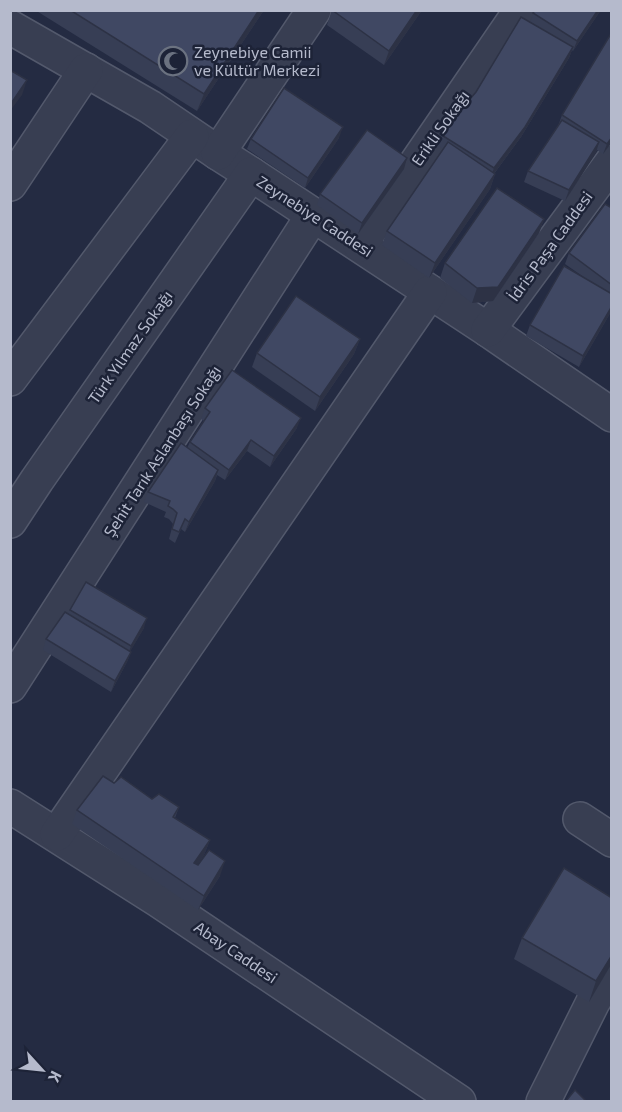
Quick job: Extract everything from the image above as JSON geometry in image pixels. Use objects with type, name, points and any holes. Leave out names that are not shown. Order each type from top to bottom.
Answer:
[{"type":"street","points":[[10,379],[315,10]]},
{"type":"street","name":"Erikli Sokağı","points":[[360,245],[521,10]]},
{"type":"street","name":"Zeynebiye Caddesi","points":[[10,27],[150,107],[488,330],[612,415]]},
{"type":"street","points":[[10,184],[86,70]]},
{"type":"street","name":"İdris Paşa Caddesi","points":[[488,330],[612,162]]},
{"type":"street","name":"Türk Yılmaz Sokağı","points":[[10,521],[251,174]]},
{"type":"street","name":"Şehit Tarık Aslanbaşı Sokağı","points":[[10,686],[313,215]]},
{"type":"street","points":[[57,834],[430,292]]},
{"type":"street","name":"Abay Caddesi","points":[[10,806],[178,913],[459,1101]]},
{"type":"street","points":[[580,819],[612,840]]},
{"type":"street","points":[[543,1101],[602,1009],[612,970]]},
{"type":"building","name":"Zeynebiye Camii ve Kültür Merkezi","points":[[70,10],[259,10],[204,94]]},
{"type":"building","points":[[332,10],[417,10],[389,51]]},
{"type":"building","points":[[535,10],[598,10],[577,41],[533,13]]},
{"type":"building","points":[[521,17],[573,47],[525,127],[494,168],[440,134],[476,92]]},
{"type":"building","points":[[612,32],[612,137],[607,144],[562,115]]},
{"type":"building","points":[[10,70],[27,80],[10,105]]},
{"type":"building","points":[[284,88],[343,127],[308,178],[251,139]]},
{"type":"building","points":[[562,120],[599,142],[569,190],[528,171]]},
{"type":"building","points":[[367,130],[407,158],[362,223],[320,194]]},
{"type":"building","points":[[448,142],[495,174],[435,263],[387,231]]},
{"type":"building","points":[[497,188],[544,219],[498,287],[477,288],[445,263]]},
{"type":"building","points":[[605,204],[612,208],[612,285],[569,253]]},
{"type":"building","points":[[564,266],[612,294],[612,306],[583,356],[530,325]]},
{"type":"building","points":[[296,296],[360,339],[320,397],[257,353]]},
{"type":"building","points":[[232,370],[301,418],[274,456],[251,440],[229,470],[190,442],[210,412],[205,408]]},
{"type":"building","points":[[181,443],[218,470],[189,522],[185,519],[179,532],[172,529],[177,513],[168,506],[170,501],[148,492]]},
{"type":"building","points":[[86,582],[147,618],[131,646],[70,610]]},
{"type":"building","points":[[65,612],[131,652],[115,681],[46,639]]},
{"type":"building","points":[[103,776],[114,783],[121,777],[152,799],[159,794],[179,807],[173,817],[210,840],[194,863],[198,865],[209,850],[225,861],[204,896],[77,810]]},
{"type":"building","points":[[564,868],[612,898],[612,955],[596,981],[522,938]]},
{"type":"building","points":[[575,1090],[586,1101],[566,1101]]},
{"type":"place","name":"Zeynebiye Camii ve Kültür Merkezi","points":[[173,61]]}]
